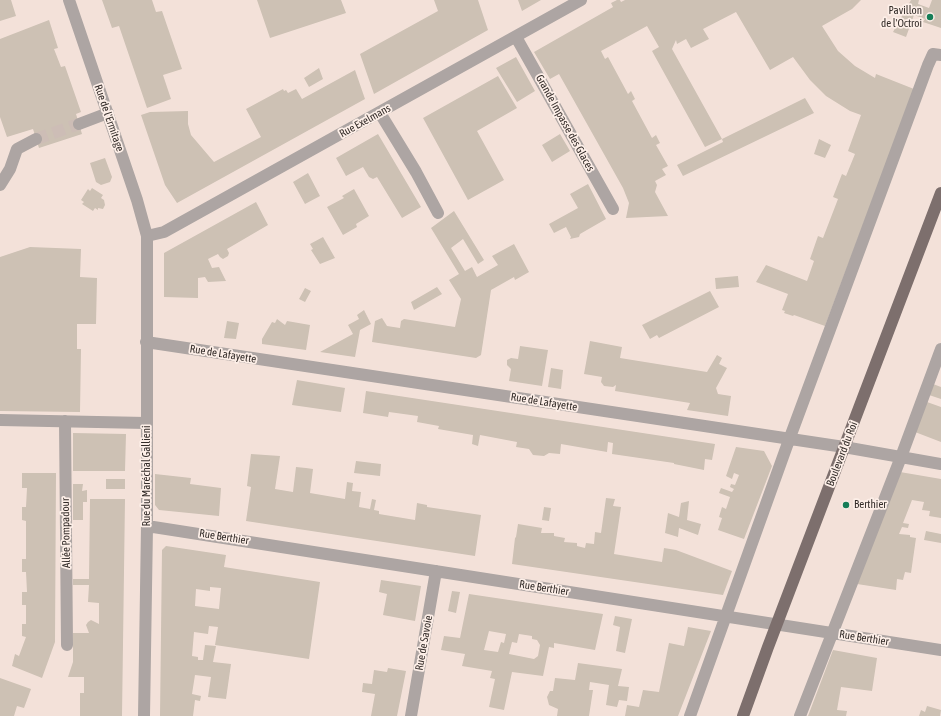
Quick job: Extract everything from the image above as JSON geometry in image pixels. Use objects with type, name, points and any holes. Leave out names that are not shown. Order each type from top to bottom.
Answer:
[{"type":"main road","name":"Boulevard du Roi","points":[[743,716],[941,193]]},
{"type":"street","name":"Rue de l'Ermitage","points":[[69,0],[137,200],[147,236]]},
{"type":"street","name":"Rue Exelmans","points":[[147,236],[164,232],[581,0]]},
{"type":"street","name":"Grande Impasse des Glaces","points":[[516,37],[613,209]]},
{"type":"street","points":[[690,716],[789,440],[928,65],[933,54],[941,55]]},
{"type":"street","points":[[380,113],[416,172],[438,213]]},
{"type":"street","points":[[79,124],[108,114]]},
{"type":"street","points":[[0,186],[10,169],[17,149],[36,139]]},
{"type":"street","name":"Rue du Maréchal Gallieni","points":[[144,716],[147,526],[147,236]]},
{"type":"street","name":"Rue de Lafayette","points":[[146,342],[789,440],[844,447],[941,464]]},
{"type":"street","points":[[800,716],[831,633],[901,457],[941,349]]},
{"type":"street","points":[[0,420],[146,423]]},
{"type":"street","name":"Allée Pompadour","points":[[65,421],[67,645]]},
{"type":"street","name":"Rue Berthier","points":[[147,526],[941,650]]},
{"type":"street","name":"Rue de Savoie","points":[[411,716],[436,571]]},
{"type":"building","points":[[0,0],[11,0],[16,16],[0,21]]},
{"type":"building","points":[[102,0],[152,0],[156,12],[162,11],[182,69],[163,75],[171,99],[147,108],[119,26],[112,28]]},
{"type":"building","points":[[257,0],[341,0],[346,13],[270,38]]},
{"type":"building","points":[[434,0],[478,0],[488,30],[374,94],[360,54],[438,11]]},
{"type":"building","points":[[518,0],[541,0],[522,11]]},
{"type":"building","points":[[620,0],[621,2],[625,0],[861,0],[852,9],[822,26],[838,51],[855,66],[875,78],[876,74],[914,89],[825,326],[784,313],[785,311],[782,310],[788,294],[756,282],[766,265],[807,281],[814,261],[810,259],[818,236],[823,238],[838,199],[833,197],[842,174],[846,176],[855,154],[848,151],[861,115],[850,111],[826,96],[810,80],[793,57],[770,70],[736,12],[703,29],[709,39],[691,48],[686,39],[677,44],[676,40],[672,49],[722,139],[705,147],[652,51],[659,47],[647,26],[601,51],[605,59],[608,57],[628,94],[631,91],[635,99],[632,101],[652,138],[656,135],[660,143],[656,145],[668,166],[662,169],[666,175],[655,181],[657,185],[655,192],[668,216],[626,218],[629,203],[623,188],[559,74],[550,79],[534,52],[613,7],[611,3]]},
{"type":"building","name":"Pavillon de l'Octroi","points":[[911,0],[919,0],[918,4],[929,8],[932,0],[941,0],[941,28],[923,22],[925,19],[914,15],[906,37],[893,32]]},
{"type":"building","points":[[49,20],[58,48],[54,49],[61,67],[65,66],[81,112],[76,114],[82,134],[39,148],[33,129],[7,137],[0,117],[0,39]]},
{"type":"building","points":[[516,57],[535,91],[517,102],[496,68]]},
{"type":"building","points":[[319,68],[323,79],[309,87],[304,78]]},
{"type":"building","points":[[355,70],[365,99],[177,203],[165,185],[141,115],[150,112],[188,111],[188,124],[191,135],[214,162],[261,137],[246,109],[283,89],[288,93],[296,89],[302,99]]},
{"type":"building","points":[[498,76],[517,108],[477,131],[504,180],[468,200],[423,118]]},
{"type":"building","points":[[805,98],[814,113],[683,176],[677,165],[723,142],[722,139]]},
{"type":"building","points":[[378,134],[421,207],[402,218],[377,177],[373,179],[369,177],[363,167],[346,176],[336,158]]},
{"type":"building","points":[[560,134],[570,151],[552,162],[542,145]]},
{"type":"building","points":[[819,139],[831,145],[825,158],[814,154]]},
{"type":"building","points":[[105,158],[112,177],[110,182],[101,185],[96,182],[90,163]]},
{"type":"building","points":[[308,173],[320,196],[305,204],[293,182]]},
{"type":"building","points":[[588,184],[606,219],[580,234],[579,237],[570,239],[571,237],[566,227],[554,233],[549,224],[578,208],[570,194]]},
{"type":"building","points":[[92,188],[103,195],[101,198],[104,200],[105,205],[103,209],[98,208],[98,210],[95,208],[93,211],[82,204],[84,202],[81,200],[88,189],[90,191]]},
{"type":"building","points":[[354,189],[369,216],[356,224],[357,227],[343,235],[327,207],[344,198],[342,196]]},
{"type":"building","points":[[256,202],[268,225],[227,249],[229,253],[228,256],[223,259],[218,254],[208,259],[212,268],[219,267],[226,281],[208,282],[205,277],[198,278],[198,298],[164,297],[164,253]]},
{"type":"building","points":[[454,211],[484,260],[478,264],[463,239],[451,248],[465,271],[472,267],[477,277],[498,265],[492,256],[514,244],[529,272],[515,280],[514,277],[491,290],[481,355],[476,358],[372,342],[375,321],[382,318],[387,326],[400,328],[401,321],[404,319],[455,327],[461,299],[449,280],[459,274],[431,228]]},
{"type":"building","points":[[323,237],[335,258],[320,264],[311,250],[313,249],[310,244]]},
{"type":"building","points":[[30,247],[81,249],[80,277],[97,278],[96,324],[77,324],[77,349],[81,349],[80,412],[0,411],[0,257]]},
{"type":"building","points":[[738,276],[739,287],[716,289],[715,278]]},
{"type":"building","points":[[437,287],[442,294],[414,310],[411,302]]},
{"type":"building","points":[[305,288],[311,291],[305,302],[299,299]]},
{"type":"building","points":[[710,291],[719,307],[659,338],[657,335],[650,339],[642,325]]},
{"type":"building","points":[[364,310],[371,324],[360,330],[355,357],[320,352],[353,334],[348,325],[359,319],[357,315]]},
{"type":"building","points":[[277,319],[285,325],[287,321],[310,325],[306,350],[262,344],[262,339],[272,322],[275,323]]},
{"type":"building","points":[[227,321],[239,323],[236,339],[224,338]]},
{"type":"building","points":[[590,341],[622,347],[620,358],[707,372],[717,355],[722,358],[719,364],[727,368],[716,388],[718,394],[731,396],[728,416],[687,410],[690,403],[615,391],[616,385],[613,387],[604,386],[601,382],[602,377],[584,374]]},
{"type":"building","points":[[520,346],[548,350],[542,386],[509,381],[511,369],[507,365],[507,360],[511,358],[518,359]]},
{"type":"building","points":[[551,368],[563,370],[561,389],[548,387]]},
{"type":"building","points":[[297,380],[345,388],[341,412],[292,405]]},
{"type":"building","points":[[933,384],[941,387],[941,399],[929,395]]},
{"type":"building","points":[[366,391],[715,444],[712,460],[705,459],[704,470],[674,463],[612,454],[613,443],[608,442],[607,452],[561,444],[560,454],[549,453],[544,456],[533,455],[529,449],[516,447],[517,442],[480,435],[478,446],[472,444],[473,435],[438,429],[439,426],[417,422],[418,416],[389,412],[388,417],[363,413]]},
{"type":"building","points":[[927,402],[941,407],[941,442],[915,432]]},
{"type":"building","points":[[73,433],[126,434],[125,471],[73,471]]},
{"type":"building","points":[[736,447],[764,451],[772,466],[744,539],[718,530],[722,518],[719,517],[722,507],[726,509],[730,497],[719,493],[721,488],[732,492],[734,489],[730,487],[731,484],[735,485],[739,475],[734,473],[732,479],[726,476]]},
{"type":"building","points":[[251,454],[280,456],[275,489],[293,492],[296,467],[306,468],[313,469],[310,493],[345,499],[347,482],[353,483],[352,491],[361,492],[359,507],[370,509],[372,499],[376,500],[374,510],[379,511],[379,514],[415,520],[417,503],[427,505],[427,507],[481,515],[475,556],[246,521],[251,487],[247,486]]},
{"type":"building","points":[[356,461],[381,464],[380,476],[354,473]]},
{"type":"building","points":[[900,472],[941,479],[941,518],[929,516],[930,511],[922,510],[924,502],[912,500],[903,523],[909,524],[908,528],[902,527],[899,534],[910,535],[910,537],[916,538],[911,573],[905,572],[903,580],[897,579],[896,590],[857,584]]},
{"type":"building","points":[[22,473],[56,473],[55,642],[42,678],[12,666],[15,654],[19,656],[26,637],[22,636],[22,624],[26,624],[26,605],[22,605],[22,592],[27,592],[26,572],[22,572],[22,559],[26,559],[26,521],[22,520],[22,507],[26,507],[27,488],[22,488]]},
{"type":"building","points":[[155,474],[191,478],[190,484],[221,488],[219,516],[159,510],[155,505]]},
{"type":"building","points":[[106,479],[125,479],[125,489],[106,489]]},
{"type":"building","points":[[73,484],[83,484],[82,491],[87,490],[87,502],[83,502],[83,520],[73,520]]},
{"type":"building","points":[[606,498],[615,499],[613,506],[621,507],[614,554],[662,562],[664,548],[676,550],[732,571],[723,595],[512,564],[518,524],[542,528],[541,533],[554,533],[554,536],[565,538],[564,542],[577,543],[577,546],[585,548],[586,543],[594,544],[595,532],[601,533]]},
{"type":"building","points":[[90,499],[125,499],[122,716],[80,716],[80,693],[84,693],[84,677],[68,677],[73,662],[73,633],[89,633],[86,625],[91,620],[99,624],[99,603],[88,602],[89,585],[73,585],[73,579],[89,579]]},
{"type":"building","points":[[689,501],[687,520],[701,524],[698,535],[679,528],[678,537],[665,533],[668,513],[679,517],[681,503]]},
{"type":"building","points":[[544,507],[551,508],[549,521],[542,520]]},
{"type":"building","points":[[926,531],[941,534],[941,543],[924,540]]},
{"type":"building","points":[[166,546],[226,555],[224,567],[320,582],[309,659],[215,645],[218,627],[209,626],[208,634],[194,632],[192,656],[198,657],[198,660],[203,660],[205,645],[216,646],[213,662],[231,664],[226,699],[208,697],[211,677],[195,675],[192,694],[201,696],[200,701],[195,700],[193,716],[160,716],[162,550]],"holes":[[[210,587],[221,588],[219,609],[195,606],[196,589],[210,591]]]},
{"type":"building","points":[[381,580],[421,586],[415,621],[383,615],[387,594],[379,592]]},
{"type":"building","points":[[452,591],[460,592],[456,613],[448,611]]},
{"type":"building","points":[[469,594],[603,614],[595,650],[554,643],[554,648],[549,647],[543,676],[512,672],[504,710],[489,707],[495,679],[490,678],[492,671],[462,666],[465,654],[441,650],[444,636],[460,638]],"holes":[[[489,631],[506,634],[504,643],[501,642],[498,652],[484,650]],[[519,634],[532,636],[532,639],[537,640],[540,645],[538,656],[534,659],[509,654],[512,642],[517,643]]]},
{"type":"building","points":[[615,616],[632,619],[625,653],[616,651],[620,627],[613,625]]},
{"type":"building","points":[[688,627],[711,631],[678,716],[625,716],[627,705],[639,707],[643,690],[659,692],[669,643],[684,646]]},
{"type":"building","points":[[833,650],[877,658],[872,691],[841,687],[837,710],[847,711],[846,716],[808,716]]},
{"type":"building","points":[[578,663],[622,669],[618,686],[629,687],[627,701],[619,700],[617,707],[606,705],[609,685],[590,682],[589,690],[593,690],[589,716],[557,716],[558,709],[549,705],[547,697],[550,691],[553,691],[555,678],[575,680]]},
{"type":"building","points":[[388,668],[406,671],[397,716],[371,716],[375,694],[362,692],[363,683],[372,684],[374,670],[387,672]]},
{"type":"building","points":[[0,678],[31,689],[24,708],[17,706],[14,716],[0,716]]},
{"type":"building","points":[[927,706],[941,710],[940,716],[919,716],[921,710],[925,712]]},
{"type":"tunnel","points":[[36,139],[79,124]]},
{"type":"place","name":"Pavillon de l'Octroi","points":[[930,17]]},
{"type":"place","name":"Berthier","points":[[846,505]]}]
